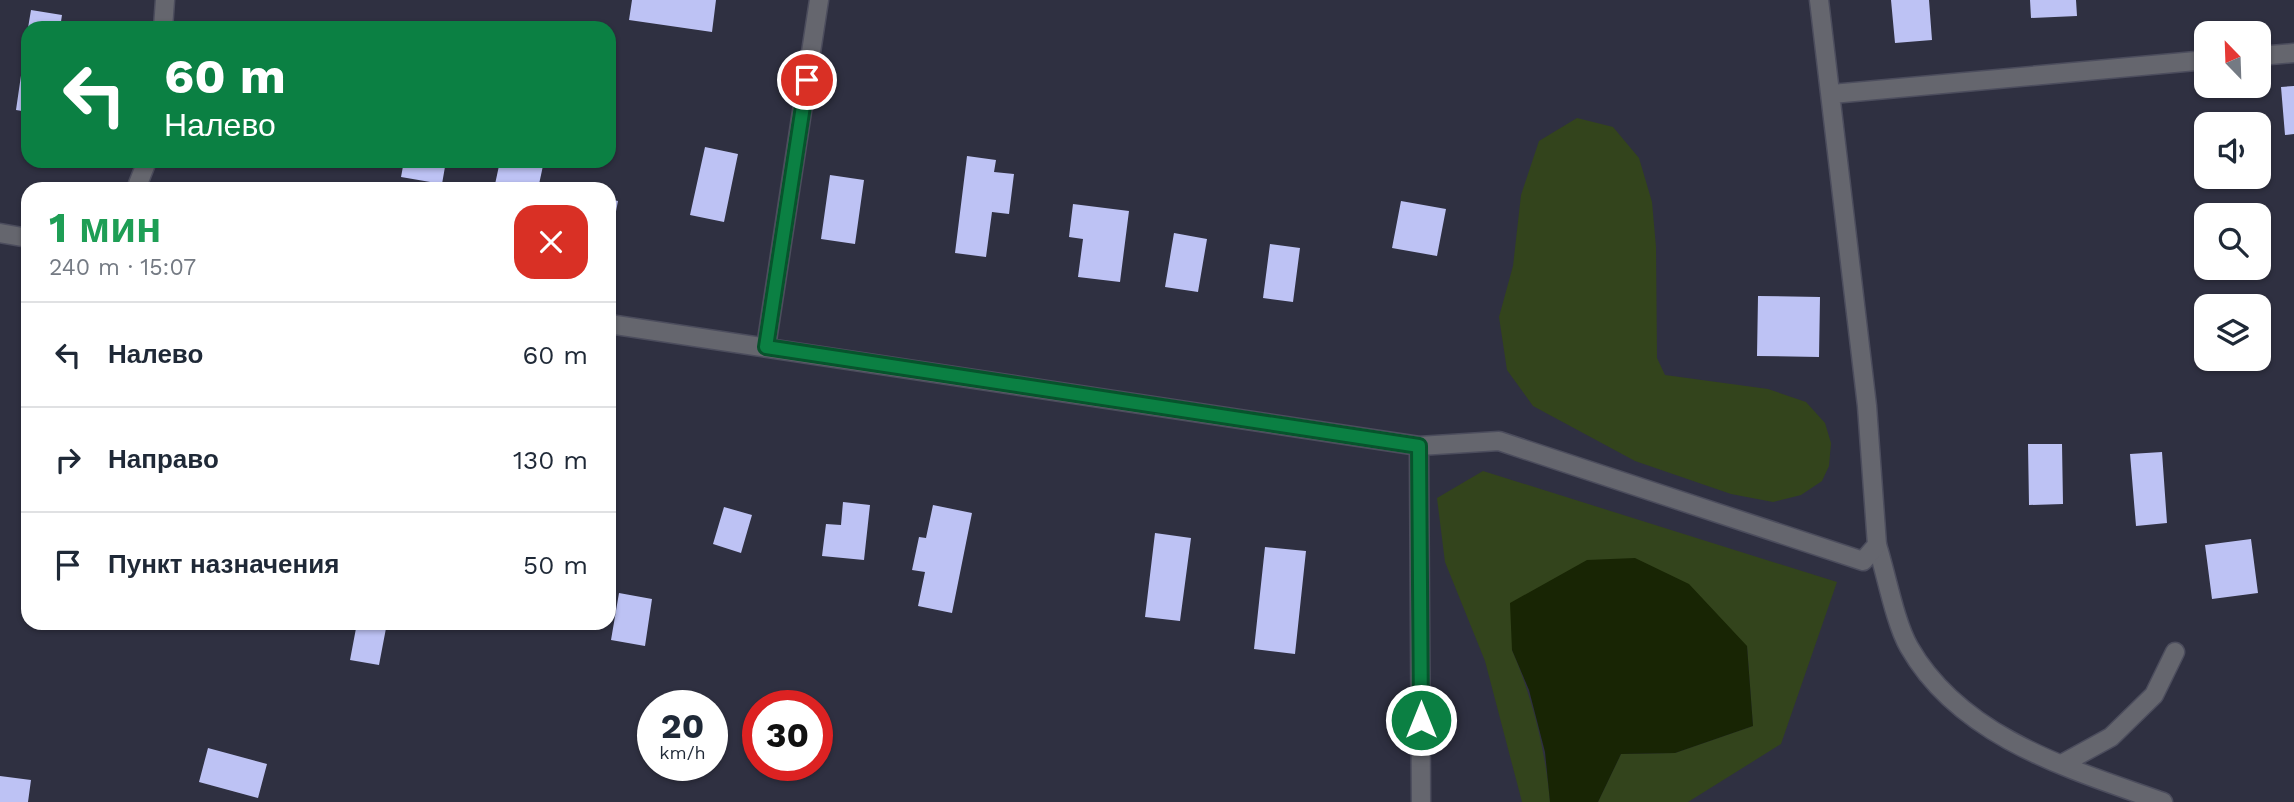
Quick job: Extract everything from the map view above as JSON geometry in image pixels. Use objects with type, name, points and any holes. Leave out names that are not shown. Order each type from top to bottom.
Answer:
[{"type":"street","points":[[163,21],[164,0]]},
{"type":"street","points":[[766,347],[819,0]]},
{"type":"street","points":[[1819,0],[1867,406],[1877,545],[1908,645],[1937,688],[1990,731],[2062,764],[2163,802]]},
{"type":"street","points":[[2272,55],[2294,52]]},
{"type":"street","points":[[1832,94],[2194,61]]},
{"type":"street","points":[[0,233],[21,238]]},
{"type":"street","points":[[616,325],[1419,446],[1499,440],[1863,561],[1877,545]]},
{"type":"street","points":[[1419,446],[1421,802]]},
{"type":"street","points":[[2062,764],[2111,737],[2154,695],[2175,652]]},
{"type":"shaded area","points":[[1577,118],[1613,127],[1639,158],[1652,202],[1656,247],[1657,358],[1665,375],[1768,389],[1806,402],[1825,423],[1831,443],[1829,466],[1822,481],[1801,495],[1773,502],[1731,494],[1635,461],[1533,406],[1507,370],[1499,317],[1513,266],[1521,195],[1539,141]]},
{"type":"shaded area","points":[[1483,471],[1837,582],[1781,744],[1688,802],[1598,802],[1621,754],[1675,753],[1753,726],[1747,646],[1512,650],[1537,724],[1550,802],[1522,802],[1485,661],[1445,562],[1437,498]]},
{"type":"shaded area","points":[[1635,558],[1689,584],[1747,646],[1753,726],[1675,753],[1621,754],[1598,802],[1550,802],[1545,752],[1529,690],[1512,650],[1510,603],[1587,560]]},
{"type":"building","points":[[632,0],[716,0],[712,32],[629,20]]},
{"type":"building","points":[[1891,0],[1929,0],[1932,40],[1895,43]]},
{"type":"building","points":[[2030,0],[2076,0],[2077,16],[2031,18]]},
{"type":"building","points":[[31,10],[62,15],[61,21],[29,21]]},
{"type":"building","points":[[21,76],[21,111],[16,110]]},
{"type":"building","points":[[2294,86],[2294,134],[2285,135],[2281,87]]},
{"type":"building","points":[[705,147],[738,154],[724,222],[690,215]]},
{"type":"building","points":[[967,156],[996,160],[994,172],[1014,174],[1009,214],[992,212],[986,257],[955,253]]},
{"type":"building","points":[[403,168],[445,168],[442,182],[401,177]]},
{"type":"building","points":[[498,168],[542,168],[540,182],[496,182]]},
{"type":"building","points":[[830,175],[864,180],[855,244],[821,239]]},
{"type":"building","points":[[1401,201],[1446,209],[1437,256],[1392,248]]},
{"type":"building","points":[[1073,204],[1129,211],[1120,282],[1078,277],[1083,239],[1069,237]]},
{"type":"building","points":[[1174,233],[1207,239],[1198,292],[1165,287]]},
{"type":"building","points":[[1270,244],[1300,248],[1293,302],[1263,298]]},
{"type":"building","points":[[1758,296],[1820,297],[1819,357],[1757,356]]},
{"type":"building","points":[[2028,444],[2062,444],[2063,504],[2029,505]]},
{"type":"building","points":[[2162,452],[2167,523],[2136,526],[2130,454]]},
{"type":"building","points":[[843,502],[870,505],[864,560],[822,556],[826,524],[841,525]]},
{"type":"building","points":[[933,505],[972,513],[952,613],[918,606],[925,572],[912,570],[919,537],[926,538]]},
{"type":"building","points":[[724,507],[752,515],[741,553],[713,544]]},
{"type":"building","points":[[1155,533],[1191,538],[1180,621],[1145,617]]},
{"type":"building","points":[[2251,539],[2258,593],[2212,599],[2205,545]]},
{"type":"building","points":[[1265,547],[1306,551],[1295,654],[1254,649]]},
{"type":"building","points":[[619,593],[652,599],[645,646],[611,640],[613,630],[616,630]]},
{"type":"building","points":[[356,630],[386,630],[379,665],[350,660]]},
{"type":"building","points":[[208,748],[267,764],[258,798],[199,782]]},
{"type":"building","points":[[0,776],[31,780],[28,802],[0,802]]},
{"type":"route","points":[[807,80],[766,347],[1419,446],[1421,720]]}]
